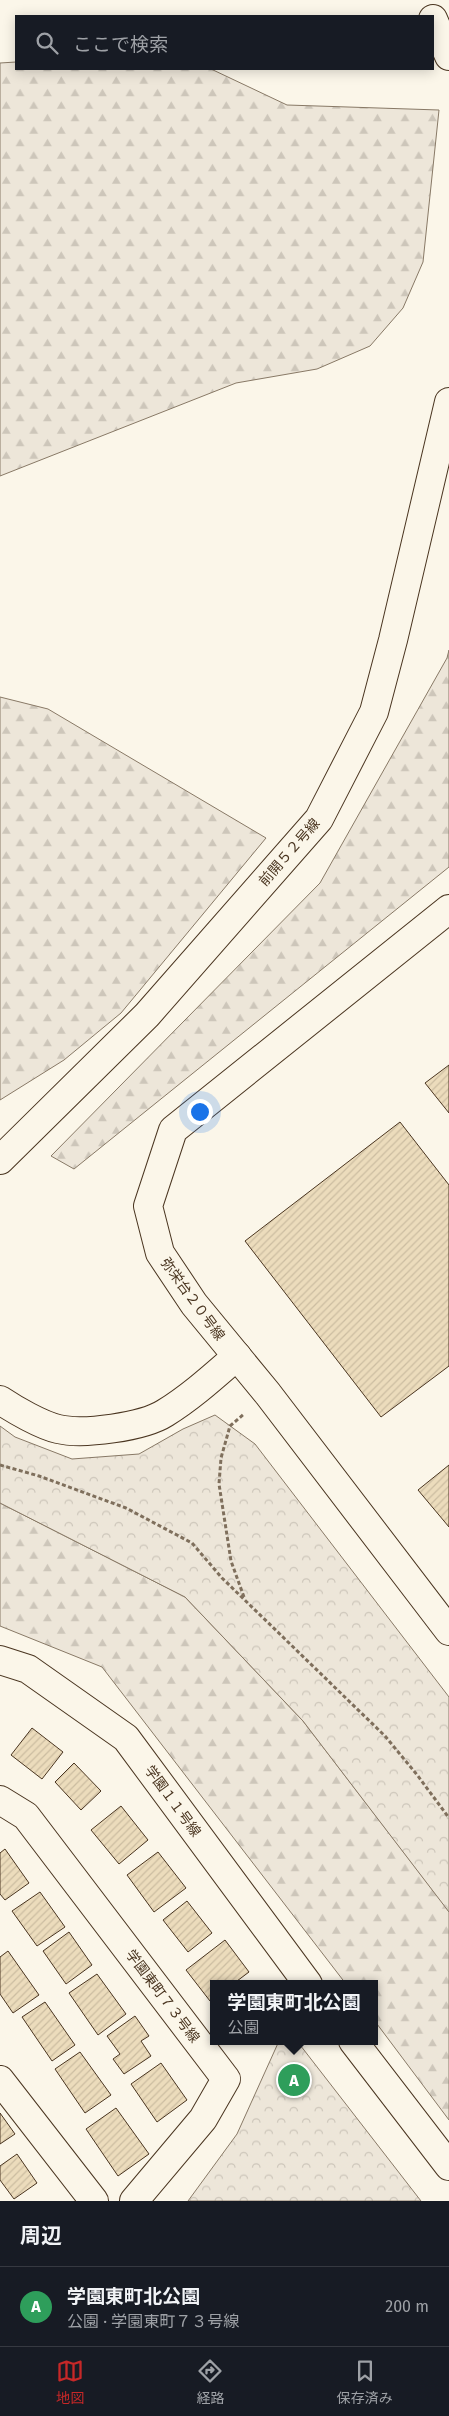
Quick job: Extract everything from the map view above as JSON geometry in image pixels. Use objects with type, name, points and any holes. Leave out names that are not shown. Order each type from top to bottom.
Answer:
[{"type":"street","points":[[425,0],[431,15]]},
{"type":"street","points":[[434,22],[449,56]]},
{"type":"street","name":"前開５２号線","points":[[0,1160],[147,1015],[319,819],[374,712],[393,640],[449,402]]},
{"type":"street","name":"弥栄台２０号線","points":[[449,909],[173,1130],[148,1206],[160,1254],[194,1304],[268,1394],[449,1631]]},
{"type":"street","points":[[0,1400],[12,1408],[58,1429],[110,1430],[164,1414],[203,1385],[237,1356]]},
{"type":"street","name":"学園１１号線","points":[[0,1660],[28,1669],[126,1738],[305,1980]]},
{"type":"street","name":"学園東町７３号線","points":[[0,1800],[26,1816],[226,2079],[203,2120],[134,2201]]},
{"type":"street","points":[[356,2045],[449,2166]]},
{"type":"street","points":[[0,2080],[94,2201]]},
{"type":"path","points":[[244,1598],[230,1560],[219,1484],[221,1458],[230,1426],[268,1394]]},
{"type":"path","points":[[0,1466],[84,1491],[156,1522],[192,1543],[222,1578],[384,1736],[418,1776],[449,1818]]},
{"type":"green space","points":[[15,62],[15,70],[213,70],[287,105],[439,110],[423,262],[403,308],[370,346],[317,369],[236,383],[0,476],[0,63]]},
{"type":"green space","points":[[449,650],[449,867],[74,1169],[51,1156],[320,883],[447,658]]},
{"type":"green space","points":[[0,697],[48,709],[266,838],[121,1013],[64,1060],[0,1100]]},
{"type":"green space","points":[[215,1415],[255,1444],[449,1697],[449,1912],[303,1721],[185,1597],[0,1503],[0,1426],[15,1437],[72,1459],[139,1454],[183,1429]]},
{"type":"green space","points":[[0,1503],[185,1597],[303,1721],[449,1912],[449,2120],[378,2025],[378,1980],[343,1980],[102,1667],[0,1626]]},
{"type":"green space","points":[[277,2045],[300,2045],[421,2201],[188,2201],[237,2134]]},
{"type":"building","points":[[449,1065],[449,1113],[425,1083]]},
{"type":"building","points":[[400,1122],[449,1185],[449,1366],[381,1417],[245,1241]]},
{"type":"building","points":[[449,1465],[449,1527],[418,1490]]},
{"type":"building","points":[[32,1728],[63,1752],[42,1779],[11,1755]]},
{"type":"building","points":[[74,1763],[101,1791],[81,1810],[55,1782]]},
{"type":"building","points":[[121,1806],[148,1840],[119,1864],[91,1830]]},
{"type":"building","points":[[5,1849],[29,1883],[5,1900],[0,1894],[0,1853]]},
{"type":"building","points":[[158,1852],[186,1888],[154,1912],[127,1875]]},
{"type":"building","points":[[40,1892],[65,1927],[37,1946],[12,1911]]},
{"type":"building","points":[[187,1901],[212,1933],[188,1952],[163,1920]]},
{"type":"building","points":[[69,1932],[92,1965],[66,1984],[43,1951]]},
{"type":"building","points":[[225,1940],[249,1972],[238,1980],[210,1980],[210,2001],[186,1970]]},
{"type":"building","points":[[8,1951],[39,1995],[13,2013],[0,1994],[0,1957]]},
{"type":"building","points":[[97,1974],[126,2014],[98,2035],[69,1993]]},
{"type":"building","points":[[45,2002],[75,2045],[52,2061],[22,2017]]},
{"type":"building","points":[[135,2016],[149,2036],[141,2041],[151,2056],[124,2074],[113,2059],[120,2054],[107,2036]]},
{"type":"building","points":[[80,2052],[111,2095],[85,2113],[55,2069]]},
{"type":"building","points":[[161,2063],[187,2100],[157,2122],[131,2084]]},
{"type":"building","points":[[116,2108],[149,2154],[118,2176],[86,2129]]},
{"type":"building","points":[[0,2113],[15,2134],[0,2144]]},
{"type":"building","points":[[17,2154],[37,2183],[14,2199],[0,2180],[0,2166]]},
{"type":"place","name":"学園東町北公園","points":[[294,2080]]}]
